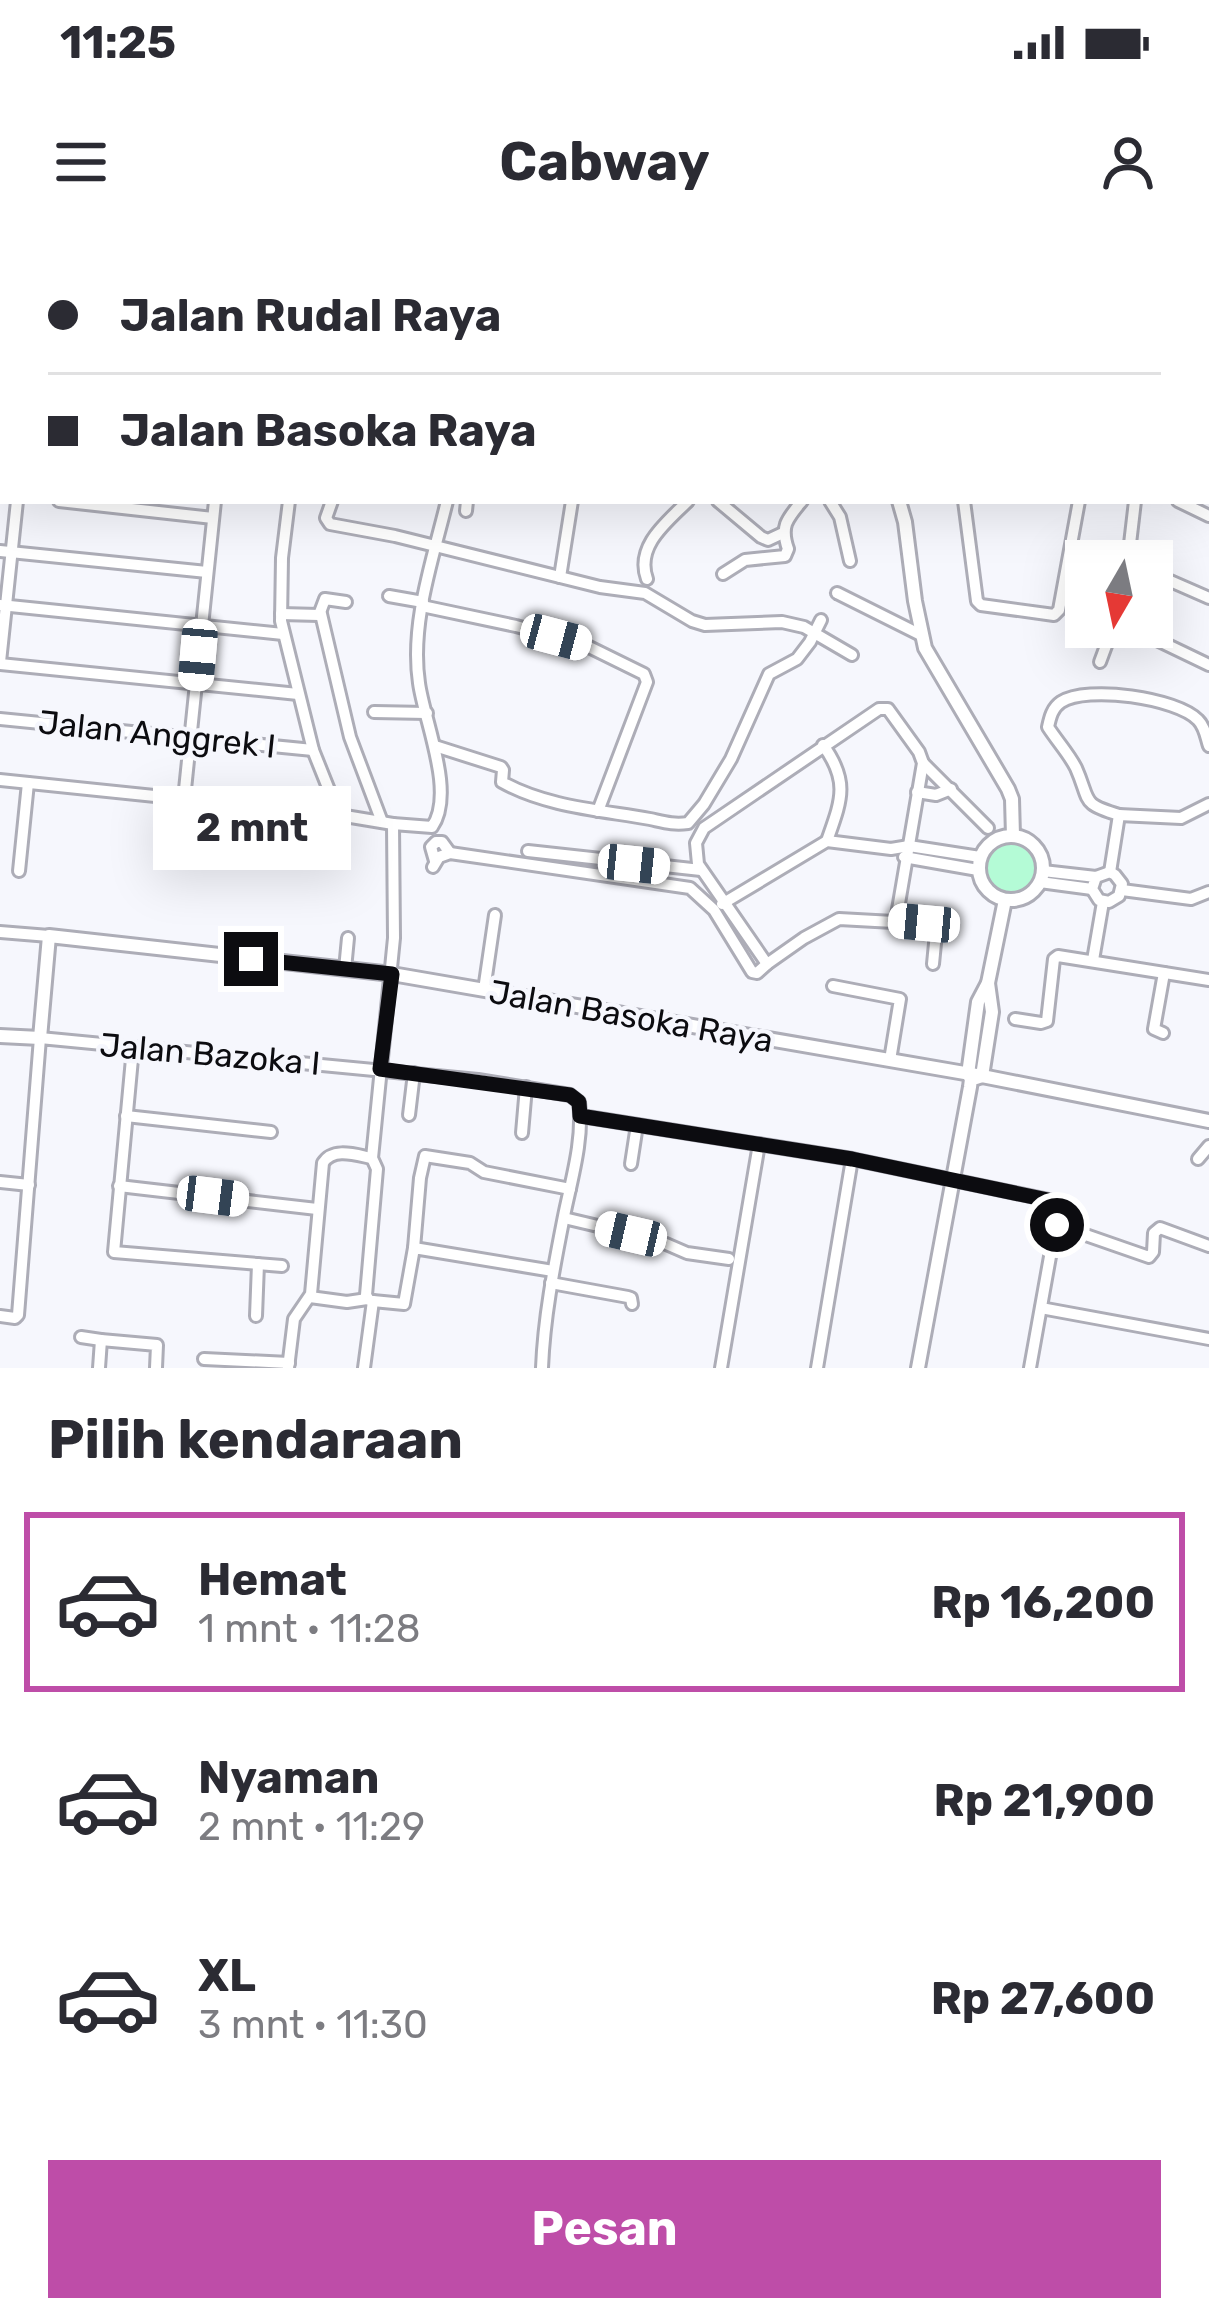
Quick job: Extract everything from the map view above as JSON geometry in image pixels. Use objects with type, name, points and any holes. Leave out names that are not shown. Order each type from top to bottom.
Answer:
[{"type":"street","points":[[16,504],[7,551],[0,663],[298,694]]},
{"type":"street","points":[[86,504],[213,518]]},
{"type":"street","points":[[184,799],[215,504]]},
{"type":"street","points":[[289,504],[282,557],[283,634],[314,750],[339,815],[334,852]]},
{"type":"street","points":[[331,504],[326,518],[330,524],[600,587],[645,593],[705,625],[793,624],[852,655]]},
{"type":"street","points":[[0,780],[432,827],[440,771],[416,654],[446,504]]},
{"type":"street","points":[[560,577],[572,504]]},
{"type":"street","points":[[647,579],[644,566],[652,537],[685,504]]},
{"type":"street","points":[[722,504],[760,537],[768,540],[783,533]]},
{"type":"street","points":[[723,574],[745,560],[785,556],[783,533],[800,504]]},
{"type":"street","points":[[832,504],[840,517],[850,560]]},
{"type":"street","points":[[900,504],[921,635],[1008,789],[1013,836]]},
{"type":"street","points":[[964,504],[979,604],[1054,615],[1059,610],[1077,504]]},
{"type":"street","points":[[1130,540],[1135,504]]},
{"type":"street","points":[[7,551],[207,572]]},
{"type":"street","points":[[1173,582],[1209,598]]},
{"type":"street","points":[[837,593],[921,635]]},
{"type":"street","points":[[389,596],[583,644],[644,674],[647,682],[598,811]]},
{"type":"street","points":[[346,602],[325,599],[321,614],[350,737],[387,823],[394,938],[372,1158],[377,1169],[364,1368]]},
{"type":"street","points":[[3,606],[283,634]]},
{"type":"street","points":[[281,614],[321,614]]},
{"type":"street","points":[[435,746],[501,767],[502,782],[524,794],[671,825],[688,823],[731,759],[769,674],[797,659],[821,620]]},
{"type":"street","points":[[1100,662],[1105,648]]},
{"type":"street","points":[[1173,648],[1209,665]]},
{"type":"street","points":[[1209,746],[1203,727],[1183,710],[1114,694],[1062,701],[1048,727],[1076,766],[1086,799],[1095,808],[1119,815],[1181,818],[1209,804]]},
{"type":"street","points":[[767,964],[701,870],[696,843],[704,828],[880,709],[888,709],[923,763],[988,828]]},
{"type":"street","points":[[374,712],[427,713]]},
{"type":"street","name":"Jalan Anggrek I","points":[[0,719],[314,750]]},
{"type":"street","points":[[823,745],[836,763],[842,793],[827,841]]},
{"type":"street","points":[[896,921],[923,763]]},
{"type":"street","points":[[19,872],[28,783]]},
{"type":"street","points":[[917,792],[936,796],[951,789]]},
{"type":"street","points":[[1042,877],[1094,883],[1110,872],[1119,815]]},
{"type":"street","points":[[1013,836],[1036,848],[1042,877],[1026,897],[1005,900],[989,893],[979,864],[993,842],[1013,836]]},
{"type":"street","points":[[714,910],[827,841],[979,864]]},
{"type":"street","points":[[528,850],[701,870]]},
{"type":"street","points":[[434,864],[450,853],[690,889],[714,910],[752,972],[839,919],[930,924],[936,933],[933,964]]},
{"type":"street","points":[[557,870],[559,854]]},
{"type":"street","points":[[1094,883],[1096,897],[1103,902],[1115,900],[1121,890],[1119,879],[1110,872]]},
{"type":"street","points":[[1121,890],[1191,899],[1209,892]]},
{"type":"street","points":[[918,1368],[983,1024],[978,1002],[988,983],[1005,900]]},
{"type":"street","points":[[1093,960],[1103,902]]},
{"type":"street","points":[[484,990],[495,915]]},
{"type":"street","points":[[0,932],[50,936],[18,1315],[0,1316]]},
{"type":"street","name":"Jalan Basoka Raya","points":[[50,936],[392,974],[1209,1121]]},
{"type":"street","points":[[345,969],[348,938]]},
{"type":"street","points":[[1015,1019],[1047,1021],[1056,957],[1209,980]]},
{"type":"street","points":[[1163,1033],[1154,1029],[1164,973]]},
{"type":"street","points":[[833,986],[900,999],[890,1060]]},
{"type":"street","points":[[0,1036],[40,1038]]},
{"type":"street","name":"Jalan Bazoka I","points":[[40,1038],[526,1087],[574,1096],[580,1116]]},
{"type":"street","points":[[133,1048],[113,1250],[282,1266]]},
{"type":"street","points":[[409,1115],[414,1073]]},
{"type":"street","points":[[522,1133],[526,1087]]},
{"type":"street","points":[[126,1115],[271,1132]]},
{"type":"street","points":[[542,1368],[552,1277],[580,1116],[852,1159],[1048,1200],[1058,1207],[1057,1225],[1030,1368]]},
{"type":"street","points":[[631,1164],[637,1125]]},
{"type":"street","points":[[722,1368],[759,1144]]},
{"type":"street","points":[[1198,1159],[1209,1146]]},
{"type":"street","points":[[203,1359],[289,1366],[294,1319],[310,1297],[322,1166],[327,1156],[335,1154],[372,1158]]},
{"type":"street","points":[[310,1297],[404,1304],[426,1156],[570,1189]]},
{"type":"street","points":[[817,1368],[852,1159]]},
{"type":"street","points":[[0,1182],[29,1185]]},
{"type":"street","points":[[119,1186],[316,1209]]},
{"type":"street","points":[[564,1219],[657,1240],[687,1253],[729,1259]]},
{"type":"street","points":[[1057,1225],[1149,1257],[1154,1233],[1160,1228],[1209,1246]]},
{"type":"street","points":[[414,1248],[552,1277],[630,1298],[632,1304]]},
{"type":"street","points":[[256,1316],[258,1264]]},
{"type":"street","points":[[1041,1308],[1209,1339]]},
{"type":"street","points":[[81,1337],[157,1345],[155,1368]]},
{"type":"street","points":[[99,1368],[101,1340]]},
{"type":"green space","points":[[1011,837],[1034,846],[1043,869],[1034,892],[1011,901],[988,892],[979,869],[988,846]]},
{"type":"route","points":[[251,959],[392,974],[380,1069],[570,1095],[579,1102],[580,1116],[953,1178],[1055,1203],[1057,1225]]}]
